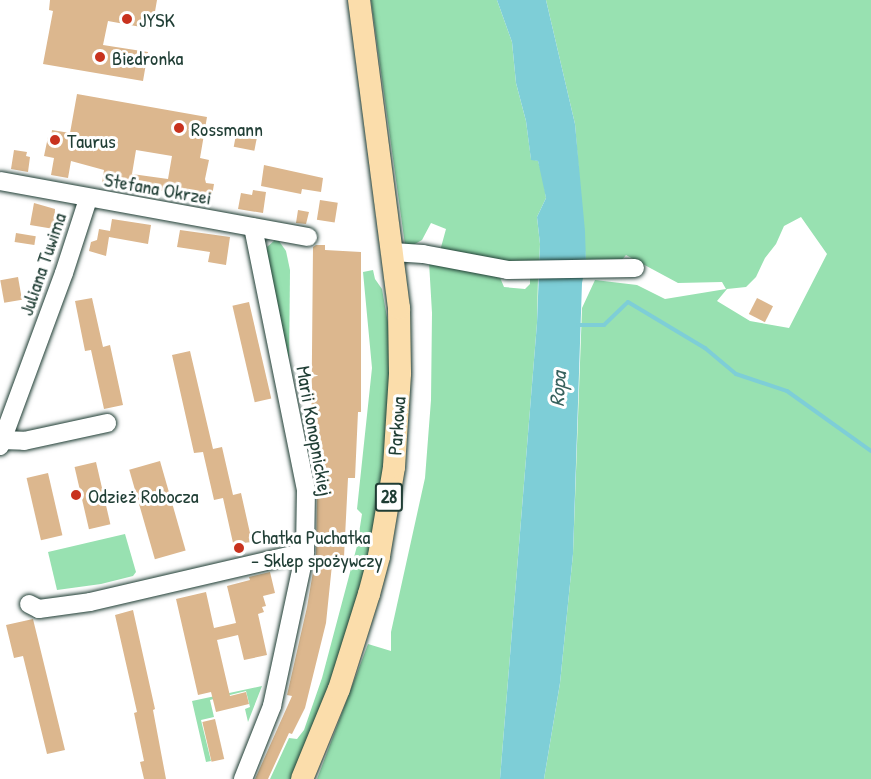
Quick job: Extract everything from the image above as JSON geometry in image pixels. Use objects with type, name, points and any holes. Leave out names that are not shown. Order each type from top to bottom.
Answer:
[{"type":"main road","name":"Parkowa","points":[[348,0],[387,202]]},
{"type":"main road","name":"Parkowa","points":[[302,779],[339,689],[379,556],[393,466],[400,373],[399,308],[393,252],[359,0]]},
{"type":"street","name":"Stefana Okrzei","points":[[0,181],[88,199],[308,237]]},
{"type":"street","name":"Juliana Tuwima","points":[[1,442],[64,273],[88,199]]},
{"type":"street","name":"Marii Konopnickiej","points":[[243,779],[272,706],[305,552],[306,490],[254,227]]},
{"type":"street","points":[[393,252],[423,254],[508,270],[635,268]]},
{"type":"street","points":[[1,442],[24,441],[107,423]]},
{"type":"street","points":[[29,604],[39,609],[90,602],[305,552]]},
{"type":"green space","points":[[371,0],[497,0],[512,42],[516,83],[526,121],[531,159],[538,161],[543,177],[546,198],[537,217],[540,244],[539,266],[527,261],[504,261],[440,251],[446,229],[431,223],[422,240],[413,245],[405,245]]},
{"type":"green space","points":[[546,0],[871,0],[871,779],[544,779],[560,683],[573,554],[582,308],[595,280],[637,285],[665,299],[726,289],[722,282],[678,283],[626,255],[620,262],[586,263],[575,124]],"holes":[[[801,217],[827,254],[789,328],[750,321],[717,301],[727,289],[746,287],[756,277],[784,226]]]},
{"type":"green space","points":[[275,240],[279,241],[286,251],[290,270],[289,366],[267,255],[267,247]]},
{"type":"green space","points":[[429,262],[499,275],[504,287],[525,289],[530,284],[530,278],[538,278],[537,323],[500,779],[317,779],[368,644],[391,651],[391,632],[425,478],[431,400],[432,313]]},
{"type":"green space","points":[[373,270],[375,279],[382,289],[389,329],[389,400],[380,495],[363,581],[344,648],[293,779],[270,779],[289,738],[297,739],[304,730],[322,678],[357,546],[362,514],[357,509],[372,368],[363,272]]},
{"type":"green space","points":[[125,534],[136,572],[133,576],[101,584],[57,590],[48,552]]},
{"type":"green space","points":[[262,686],[248,722],[245,709],[250,707],[246,691],[210,700],[214,717],[201,720],[211,761],[206,762],[192,701]]},
{"type":"water","name":"Ropa","points":[[497,0],[546,0],[575,124],[585,231],[586,263],[582,283],[573,554],[560,683],[544,779],[500,779],[537,323],[540,244],[537,217],[546,198],[538,161],[531,160],[526,121],[516,83],[512,42]]},
{"type":"building","points":[[50,0],[157,0],[152,29],[108,21],[103,45],[148,52],[143,81],[43,64],[53,11],[49,10]]},
{"type":"building","points":[[77,94],[207,117],[200,158],[209,160],[205,179],[206,183],[214,184],[211,202],[191,199],[192,195],[102,183],[104,170],[71,161],[68,178],[51,175],[54,158],[44,156],[48,137],[51,138],[52,130],[70,133]],"holes":[[[136,150],[172,156],[168,179],[132,174]]]},
{"type":"building","points":[[236,135],[257,139],[254,151],[234,147]]},
{"type":"building","points":[[14,150],[27,152],[26,156],[30,157],[28,172],[11,169]]},
{"type":"building","points":[[264,165],[323,178],[321,192],[302,189],[301,194],[261,186]]},
{"type":"building","points":[[253,190],[266,192],[263,213],[238,209],[241,193],[252,195]]},
{"type":"building","points":[[320,200],[338,203],[335,223],[317,220]]},
{"type":"building","points":[[34,203],[55,209],[54,229],[30,225]]},
{"type":"building","points":[[298,210],[309,212],[306,224],[296,223]]},
{"type":"building","points":[[112,219],[151,225],[148,244],[109,237],[106,256],[89,251],[91,242],[97,240],[99,229],[110,231]]},
{"type":"building","points":[[180,230],[230,237],[226,265],[208,262],[210,252],[177,247]]},
{"type":"building","points":[[16,233],[36,236],[34,245],[15,242]]},
{"type":"building","points":[[325,245],[325,250],[361,252],[361,412],[358,412],[355,478],[348,478],[344,557],[333,555],[326,623],[305,708],[292,734],[289,733],[268,779],[255,779],[292,696],[287,695],[307,607],[316,554],[317,490],[311,457],[313,247]]},
{"type":"building","points":[[18,277],[22,300],[4,303],[0,280]]},
{"type":"building","points":[[92,298],[103,347],[110,345],[123,405],[104,409],[91,350],[85,351],[75,301]]},
{"type":"building","points":[[757,298],[773,306],[765,322],[749,314]]},
{"type":"building","points":[[249,302],[271,398],[255,402],[232,306]]},
{"type":"building","points":[[190,351],[213,449],[222,447],[233,495],[241,493],[252,542],[243,543],[244,550],[235,552],[223,498],[214,500],[203,452],[194,453],[172,355]]},
{"type":"building","points":[[160,461],[186,550],[155,559],[129,470]]},
{"type":"building","points":[[96,462],[110,524],[89,529],[75,467]]},
{"type":"building","points":[[48,473],[62,535],[41,540],[27,478]]},
{"type":"building","points":[[270,572],[275,593],[263,596],[266,606],[262,607],[264,612],[258,614],[267,655],[244,660],[238,635],[217,640],[230,696],[246,692],[249,704],[216,712],[211,692],[198,695],[176,599],[206,592],[214,628],[236,623],[227,586]]},
{"type":"building","points":[[133,610],[155,709],[153,710],[166,779],[144,779],[140,762],[144,761],[134,713],[137,712],[115,615]]},
{"type":"building","points":[[33,619],[65,750],[47,754],[23,656],[14,658],[6,625]]},
{"type":"building","points":[[215,719],[224,759],[212,762],[202,722]]},
{"type":"waterway","points":[[578,325],[604,325],[628,302],[705,348],[736,374],[787,391],[871,451]]},
{"type":"place","name":"JYSK","points":[[127,19]]},
{"type":"place","name":"Biedronka","points":[[100,57]]},
{"type":"place","name":"Rossmann","points":[[179,128]]},
{"type":"place","name":"Taurus","points":[[55,140]]},
{"type":"place","name":"Odzież Robocza","points":[[76,495]]},
{"type":"place","name":"Chatka Puchatka - Sklep spożywczy","points":[[239,548]]}]
